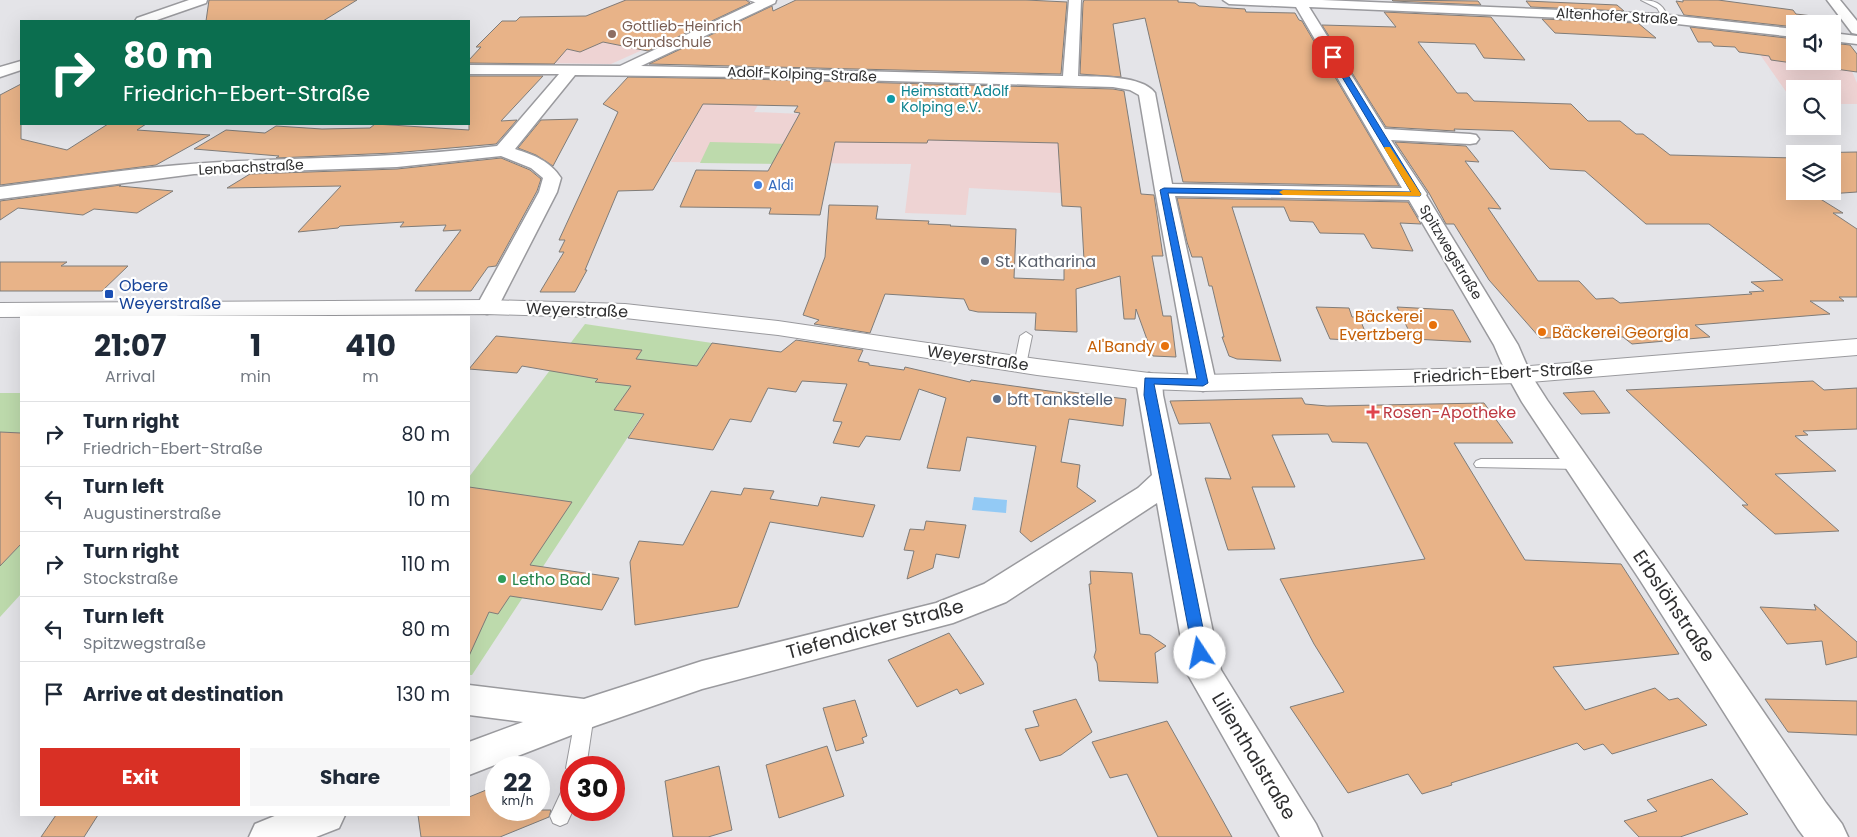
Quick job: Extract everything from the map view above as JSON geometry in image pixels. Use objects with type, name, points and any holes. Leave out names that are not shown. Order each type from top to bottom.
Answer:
[{"type":"main road","name":"Weyerstraße","points":[[0,310],[487,307],[625,311],[778,328],[1149,381]]},
{"type":"main road","name":"Friedrich-Ebert-Straße","points":[[1149,381],[1203,383],[1519,375],[1857,347]]},
{"type":"street","points":[[145,20],[201,0]]},
{"type":"street","points":[[1070,81],[1074,0]]},
{"type":"street","name":"Altenhofer Straße","points":[[1229,0],[1667,17],[1786,32]]},
{"type":"street","points":[[1833,0],[1857,30]]},
{"type":"street","points":[[621,70],[762,1]]},
{"type":"street","points":[[1616,2],[1667,17]]},
{"type":"street","name":"Spitzwegstraße","points":[[1301,4],[1417,194],[1506,345],[1519,375]]},
{"type":"street","points":[[1841,38],[1857,40]]},
{"type":"street","name":"Adolf-Kolping-Straße","points":[[470,69],[572,69],[1113,82],[1135,86],[1147,93],[1164,190]]},
{"type":"street","points":[[487,307],[548,192],[552,178],[550,172],[540,166],[502,151],[572,69]]},
{"type":"street","points":[[1379,134],[1470,139]]},
{"type":"street","name":"Lenbachstraße","points":[[0,193],[120,177],[219,168],[418,160],[502,151]]},
{"type":"street","points":[[1203,383],[1164,190],[1417,194]]},
{"type":"street","name":"Erbslöhstraße","points":[[1519,375],[1535,402],[1652,572],[1812,816],[1828,837]]},
{"type":"street","name":"Lilienthalstraße","points":[[1149,381],[1150,395],[1204,673],[1302,837]]},
{"type":"street","name":"Tiefendicker Straße","points":[[470,759],[585,714],[702,675],[941,614],[974,602],[995,593],[1148,495],[1166,478]]},
{"type":"street","name":"Tiefendicker Straße","points":[[470,700],[585,714]]},
{"type":"street","points":[[269,837],[322,816]]},
{"type":"lane","points":[[1644,0],[1660,7],[1667,17]]},
{"type":"lane","points":[[1020,364],[1026,336]]},
{"type":"lane","points":[[1481,464],[1578,464]]},
{"type":"lane","points":[[578,756],[585,714]]},
{"type":"shaded area","name":"Gottlieb-Heinrich Grundschule","points":[[624,0],[754,0],[611,64],[534,63],[547,32]]},
{"type":"shaded area","points":[[1742,29],[1786,35],[1786,70],[1841,70],[1841,46],[1857,83],[1857,104],[1841,104],[1841,80],[1786,80],[1786,92]]},
{"type":"shaded area","points":[[818,81],[971,85],[969,106],[1074,122],[1061,180],[1061,193],[969,188],[966,215],[905,213],[911,164],[671,162],[703,104],[758,105],[754,112],[803,114]]},
{"type":"green space","points":[[710,142],[790,144],[783,164],[700,163]]},
{"type":"green space","name":"Letho Bad","points":[[585,324],[712,343],[697,366],[664,382],[472,675],[470,675],[470,476]]},
{"type":"green space","points":[[0,393],[20,393],[20,433],[0,432]]},
{"type":"green space","points":[[20,545],[20,595],[0,617],[0,566]]},
{"type":"water","points":[[974,497],[1007,500],[1006,513],[972,510]]},
{"type":"building","points":[[209,0],[357,0],[325,20],[206,20]]},
{"type":"building","name":"Gottlieb-Heinrich Grundschule","points":[[626,0],[746,0],[750,3],[648,51],[603,42],[580,52],[567,49],[554,64],[470,63],[470,59],[481,47],[476,47],[502,21],[516,21],[520,17],[586,16]]},
{"type":"building","points":[[796,0],[1026,0],[1067,2],[1061,74],[649,64],[772,6],[773,11]]},
{"type":"building","points":[[1084,0],[1178,0],[1178,2],[1195,3],[1199,6],[1245,9],[1246,12],[1295,13],[1299,20],[1302,21],[1399,186],[1183,182],[1145,18],[1113,24],[1121,77],[1080,74]]},
{"type":"building","points":[[1683,0],[1718,0],[1793,10],[1796,14],[1804,15],[1786,15],[1786,26],[1684,15],[1676,1],[1683,2]]},
{"type":"building","points":[[1393,1],[1478,1],[1481,5]]},
{"type":"building","points":[[1526,1],[1617,5],[1624,11],[1531,7]]},
{"type":"building","points":[[1384,12],[1491,17],[1525,60],[1484,58],[1475,44],[1418,42],[1457,93],[1467,93],[1474,101],[1571,104],[1588,121],[1620,121],[1636,134],[1643,134],[1670,155],[1786,158],[1786,200],[1822,200],[1843,213],[1833,213],[1857,229],[1857,297],[1839,297],[1844,301],[1810,301],[1830,314],[1695,325],[1710,337],[1632,344],[1623,337],[1540,338],[1489,280],[1454,224],[1446,224],[1429,193],[1395,142],[1466,146],[1479,162],[1465,161],[1501,209],[1488,208],[1538,281],[1579,281],[1596,299],[1613,298],[1620,303],[1752,294],[1749,292],[1764,291],[1751,282],[1783,280],[1709,224],[1646,224],[1585,171],[1550,169],[1513,131],[1454,129],[1455,131],[1386,127],[1322,25],[1396,27]]},
{"type":"building","points":[[1542,19],[1638,23],[1656,38],[1555,33]]},
{"type":"building","points":[[1690,27],[1786,38],[1786,62],[1771,60],[1769,56],[1739,52],[1735,47],[1714,46],[1711,42],[1698,42]]},
{"type":"building","points":[[1841,44],[1850,45],[1857,54],[1857,72],[1841,70]]},
{"type":"building","points":[[470,76],[543,76],[501,121],[517,120],[496,144],[393,153],[276,158],[279,156],[194,149],[226,130],[265,133],[276,126],[322,129],[370,128],[374,125],[391,125],[469,130]]},
{"type":"building","points":[[628,77],[1113,89],[1124,91],[1141,194],[1154,195],[1163,256],[1152,256],[1163,316],[1171,316],[1176,357],[1153,356],[1136,309],[1135,319],[1124,319],[1120,276],[1076,289],[1077,332],[1035,330],[1036,313],[978,312],[969,310],[964,299],[885,294],[870,333],[814,324],[819,320],[803,315],[825,257],[829,205],[878,206],[876,219],[929,221],[928,224],[1016,229],[1014,278],[1064,280],[1064,259],[1084,260],[1081,207],[1062,206],[1058,143],[928,140],[927,143],[835,142],[820,215],[769,214],[771,208],[680,207],[696,170],[768,171],[800,113],[794,112],[798,106],[703,104],[653,190],[618,191],[585,270],[587,270],[575,292],[540,292],[564,252],[559,252],[565,240],[559,240],[618,112],[603,104]]},
{"type":"building","points":[[20,85],[21,139],[67,150],[106,125],[144,125],[137,130],[210,135],[156,165],[0,185],[0,95]]},
{"type":"building","points":[[578,119],[553,166],[536,155],[518,148],[541,120]]},
{"type":"building","points":[[1841,152],[1857,152],[1857,192],[1841,193]]},
{"type":"building","points":[[501,158],[530,170],[541,179],[537,191],[496,266],[488,267],[471,291],[415,291],[461,230],[443,231],[446,225],[400,227],[404,222],[340,226],[338,228],[298,232],[341,186],[227,188],[250,174],[397,169]]},
{"type":"building","points":[[121,185],[119,186],[173,191],[137,213],[94,209],[83,215],[18,208],[0,220],[0,201]]},
{"type":"building","points":[[1177,198],[1408,202],[1421,224],[1400,223],[1413,251],[1372,248],[1364,234],[1320,233],[1313,222],[1290,221],[1284,207],[1232,207],[1281,361],[1237,359],[1229,356],[1222,337],[1224,337],[1212,286],[1209,286],[1202,257],[1192,257]]},
{"type":"building","points":[[0,262],[67,262],[61,266],[128,266],[102,291],[0,291]]},
{"type":"building","points":[[1316,307],[1349,308],[1352,317],[1359,317],[1369,341],[1330,339]]},
{"type":"building","name":"Bäckerei Evertzberg","points":[[1397,307],[1453,310],[1471,342],[1413,339]]},
{"type":"building","points":[[496,336],[642,350],[636,359],[697,366],[712,343],[781,352],[796,340],[863,350],[858,361],[869,363],[869,365],[904,370],[905,367],[970,382],[971,380],[1063,393],[1064,391],[1126,399],[1123,426],[1069,419],[1061,462],[1080,465],[1077,487],[1096,501],[1031,542],[1020,532],[1036,446],[967,437],[960,471],[927,468],[946,398],[919,389],[900,440],[866,436],[859,447],[833,443],[842,422],[833,421],[847,384],[802,381],[796,392],[768,388],[751,422],[730,419],[713,450],[628,438],[644,414],[614,410],[631,386],[595,382],[598,379],[522,366],[517,373],[470,368]]},
{"type":"building","points":[[1813,381],[1824,390],[1857,388],[1857,429],[1803,431],[1808,435],[1795,436],[1836,471],[1775,474],[1839,531],[1775,534],[1742,505],[1748,505],[1626,390]]},
{"type":"building","points":[[1594,391],[1610,413],[1581,414],[1563,393]]},
{"type":"building","points":[[1302,398],[1305,404],[1327,406],[1484,403],[1513,443],[1454,443],[1525,560],[1621,564],[1679,654],[1553,667],[1585,710],[1655,688],[1669,700],[1678,698],[1707,725],[1612,754],[1603,744],[1584,750],[1577,743],[1422,794],[1408,774],[1348,793],[1290,707],[1344,692],[1314,644],[1280,579],[1425,559],[1367,443],[1332,442],[1328,434],[1272,435],[1295,487],[1252,487],[1275,549],[1228,550],[1205,478],[1231,479],[1210,423],[1179,424],[1170,401]]},
{"type":"building","points":[[0,432],[20,433],[20,545],[0,566]]},
{"type":"building","points":[[470,487],[572,502],[530,565],[619,578],[602,610],[510,596],[498,614],[489,612],[470,654]]},
{"type":"building","points":[[744,488],[774,491],[770,499],[818,506],[821,497],[875,505],[863,537],[770,522],[738,607],[635,625],[630,562],[639,541],[683,545],[711,491],[741,495]]},
{"type":"building","points":[[926,521],[966,525],[959,558],[936,554],[933,568],[907,579],[914,551],[904,550],[910,529],[924,530]]},
{"type":"building","points":[[1090,571],[1132,573],[1140,634],[1150,635],[1166,646],[1155,653],[1158,683],[1099,681],[1097,663],[1094,657],[1096,650],[1089,584],[1091,584]]},
{"type":"building","points":[[1814,604],[1857,642],[1857,657],[1826,665],[1822,641],[1787,644],[1760,607],[1816,610]]},
{"type":"building","points":[[949,633],[984,684],[960,694],[957,689],[917,707],[888,660]]},
{"type":"building","points":[[1076,699],[1092,732],[1061,755],[1040,761],[1025,729],[1039,726],[1033,711]]},
{"type":"building","points":[[1765,699],[1857,701],[1857,735],[1788,732]]},
{"type":"building","points":[[855,700],[867,736],[862,738],[864,743],[836,751],[823,708]]},
{"type":"building","points":[[1167,721],[1232,837],[1158,837],[1127,774],[1110,778],[1092,742]]},
{"type":"building","points":[[827,746],[844,796],[779,818],[766,765]]},
{"type":"building","points":[[719,766],[732,830],[708,837],[673,837],[665,781]]},
{"type":"building","points":[[1712,779],[1748,814],[1680,837],[1639,837],[1624,821],[1657,811],[1647,800]]},
{"type":"building","points":[[485,790],[485,821],[539,821],[500,837],[421,837],[418,816],[470,816],[470,797]]},
{"type":"building","points":[[55,816],[97,816],[84,837],[41,837]]},
{"type":"slow traffic","points":[[1283,192],[1417,194],[1388,148]]},
{"type":"place","name":"Gottlieb-Heinrich Grundschule","points":[[612,34]]},
{"type":"place","name":"Heimstatt Adolf Kolping e.V.","points":[[891,99]]},
{"type":"place","name":"Aldi","points":[[758,185]]},
{"type":"place","name":"St. Katharina","points":[[985,261]]},
{"type":"place","name":"Obere Weyerstraße","points":[[109,294]]},
{"type":"place","name":"Bäckerei Evertzberg","points":[[1433,325]]},
{"type":"place","name":"Bäckerei Georgia","points":[[1542,332]]},
{"type":"place","name":"Al'Bandy","points":[[1165,346]]},
{"type":"place","name":"bft Tankstelle","points":[[997,399]]},
{"type":"place","name":"Rosen-Apotheke","points":[[1373,412]]},
{"type":"place","name":"Letho Bad","points":[[502,579]]},
{"type":"route","points":[[1200,653],[1150,395],[1149,381],[1203,383],[1164,190],[1417,194],[1333,57]]}]
